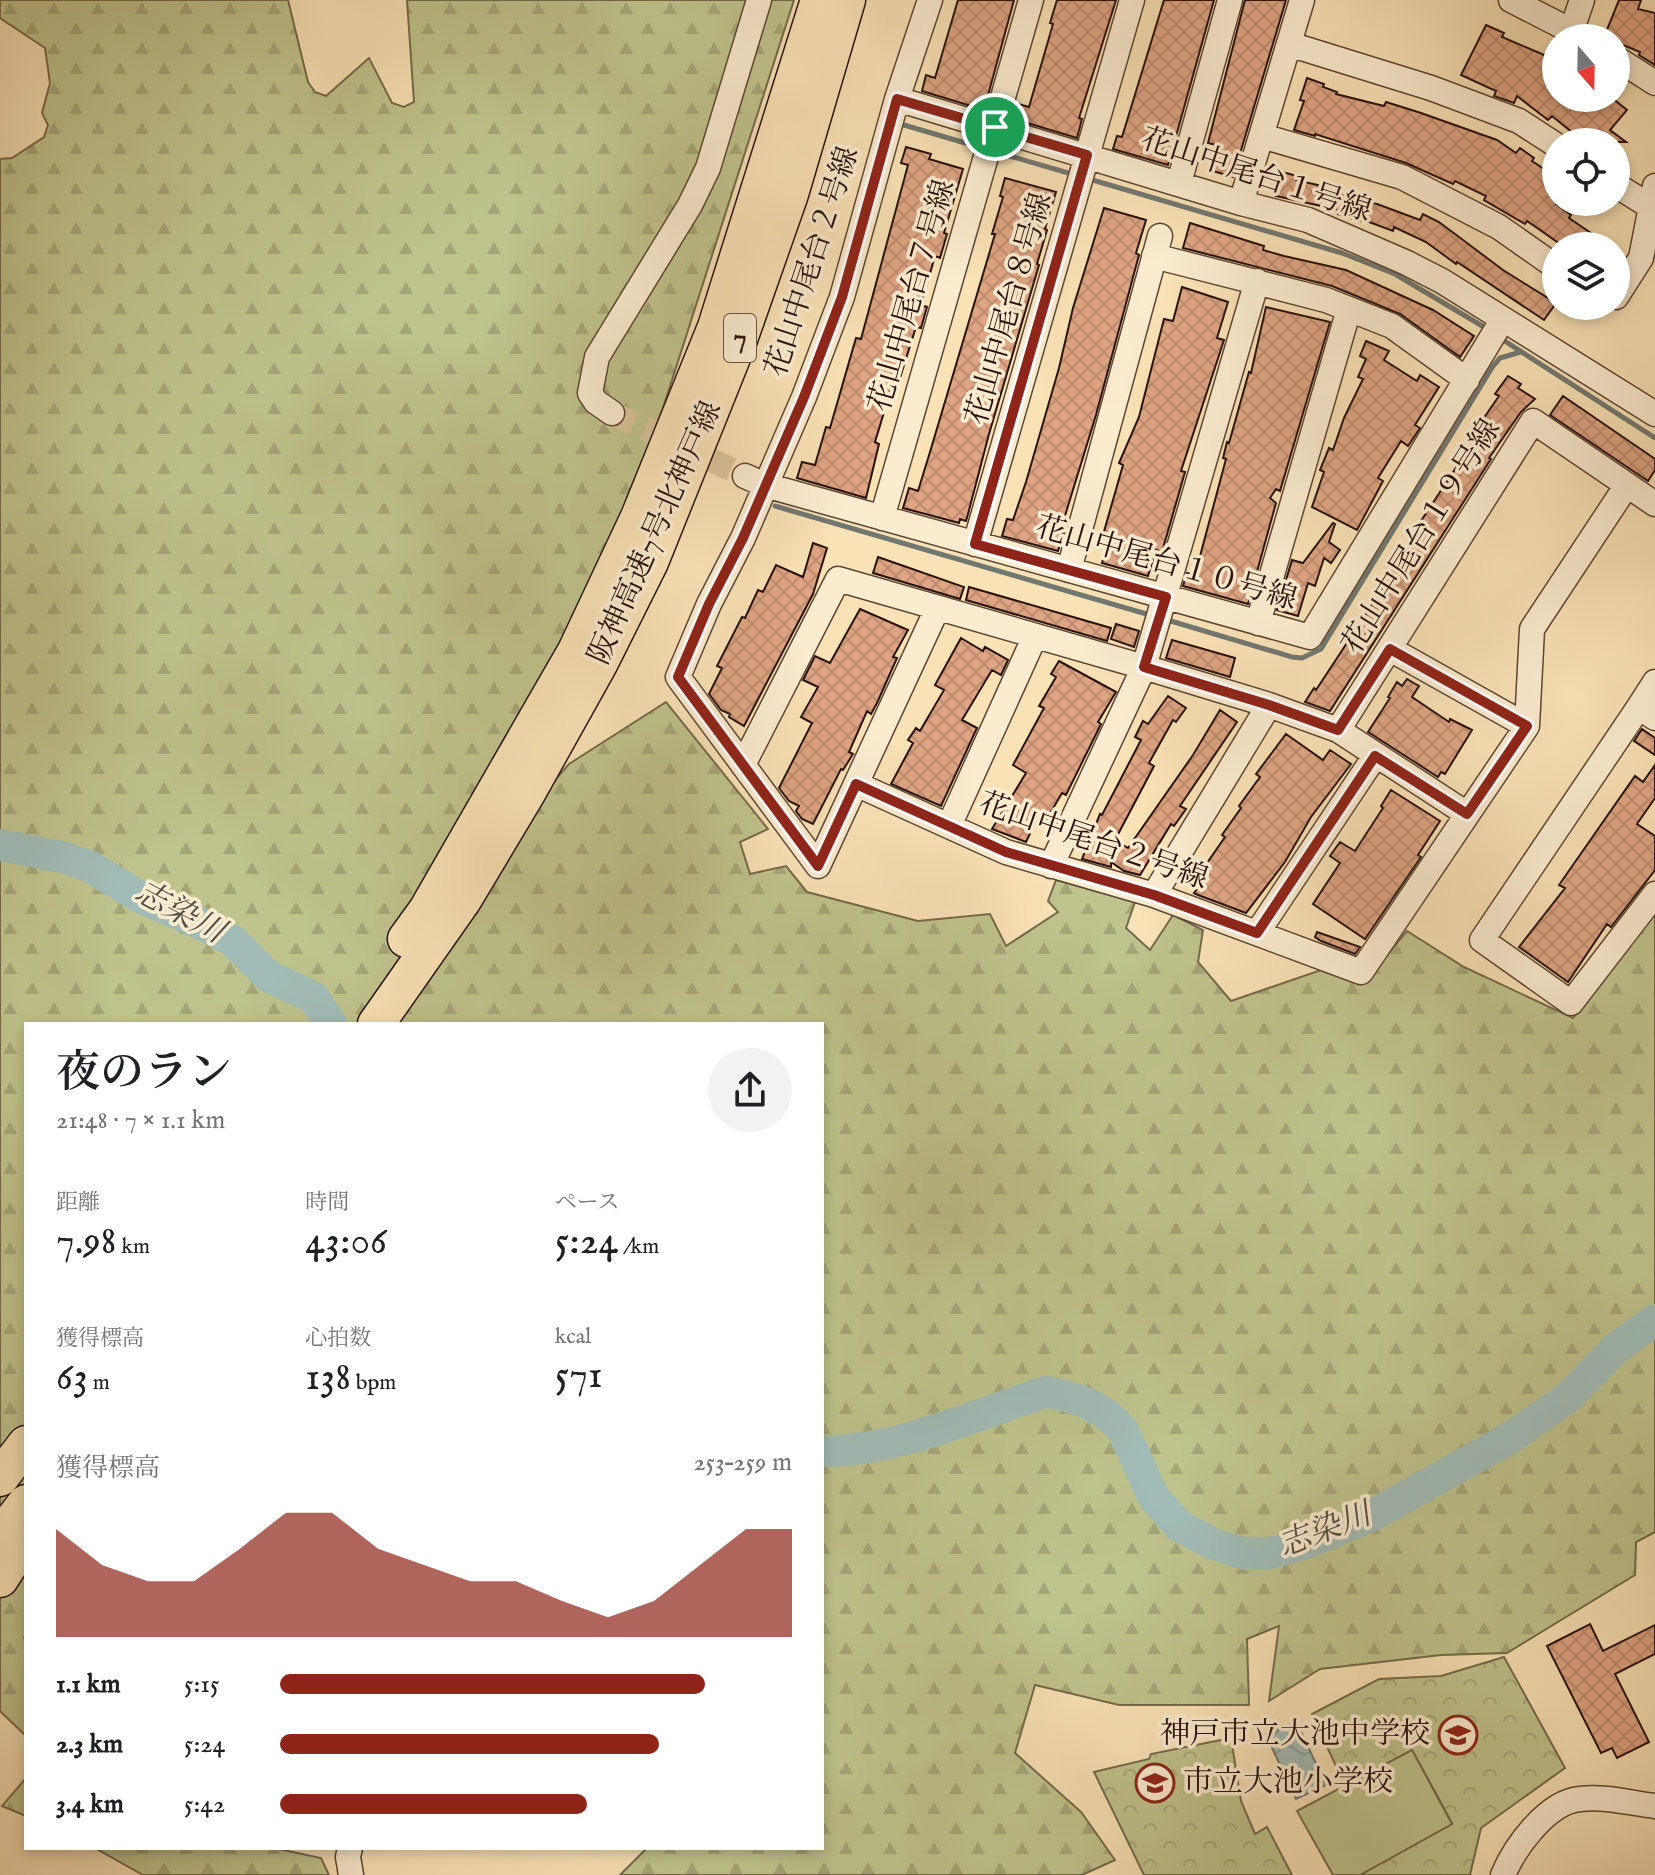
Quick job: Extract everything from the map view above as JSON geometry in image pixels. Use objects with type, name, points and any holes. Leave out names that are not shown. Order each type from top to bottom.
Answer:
[{"type":"highway","name":"阪神高速7号北神戸線","points":[[377,1022],[463,900],[588,658],[639,517],[716,327],[819,0]]},
{"type":"highway","name":"阪神高速7号北神戸線","points":[[349,1022],[427,910],[650,562],[737,345],[790,194],[847,0]]},
{"type":"highway","points":[[0,1452],[24,1424]]},
{"type":"highway","points":[[0,1478],[24,1447]]},
{"type":"highway","points":[[0,1537],[24,1506]]},
{"type":"highway","points":[[0,1579],[24,1542]]},
{"type":"street","points":[[612,413],[596,402],[590,393],[597,357],[690,205],[708,168],[759,0]]},
{"type":"street","name":"花山中尾台２号線","points":[[930,0],[897,99],[842,297],[804,397],[755,480],[743,538],[709,604],[678,677],[818,866],[856,784],[1006,852],[1154,895],[1361,972],[1527,726]]},
{"type":"street","name":"花山中尾台７号線","points":[[882,518],[1031,0]]},
{"type":"street","name":"花山中尾台８号線","points":[[975,544],[1132,0]]},
{"type":"street","points":[[1179,183],[1230,0]]},
{"type":"street","points":[[1241,203],[1302,0]]},
{"type":"street","points":[[1511,0],[1559,24]]},
{"type":"street","points":[[1580,24],[1582,0]]},
{"type":"street","points":[[1289,44],[1431,88],[1519,121],[1542,136]]},
{"type":"street","points":[[1630,67],[1655,83]]},
{"type":"street","name":"花山中尾台１号線","points":[[897,99],[1086,160],[1308,220],[1407,263],[1497,329],[1655,414]]},
{"type":"street","points":[[1262,136],[1402,177],[1499,227],[1542,257]]},
{"type":"street","points":[[1630,189],[1653,196],[1641,258],[1630,275]]},
{"type":"street","points":[[1069,570],[1157,246],[1257,281],[1326,300],[1392,326],[1467,380]]},
{"type":"street","points":[[1051,866],[1144,667],[1257,281]]},
{"type":"street","points":[[1258,623],[1349,309]]},
{"type":"street","name":"花山中尾台１０号線","points":[[755,480],[1069,570],[1165,601],[1310,637],[1497,329]]},
{"type":"street","name":"花山中尾台１９号線","points":[[1338,730],[1533,421],[1655,504]]},
{"type":"street","points":[[1390,649],[1527,726],[1532,629],[1627,485]]},
{"type":"street","points":[[743,765],[838,579],[1144,667],[1269,705],[1338,730],[1467,814]]},
{"type":"street","points":[[856,784],[937,609]]},
{"type":"street","points":[[949,826],[1035,636]]},
{"type":"street","points":[[1655,682],[1647,713],[1482,940],[1571,1003],[1655,894]]},
{"type":"street","points":[[1154,895],[1269,705]]},
{"type":"street","points":[[1257,933],[1375,756]]},
{"type":"street","points":[[1503,1875],[1518,1845],[1563,1804],[1578,1799],[1655,1806]]},
{"type":"street","points":[[350,1850],[351,1875]]},
{"type":"green space","points":[[0,0],[288,0],[308,82],[315,92],[326,96],[369,58],[392,103],[404,107],[414,102],[407,0],[794,0],[611,570],[547,789],[569,764],[666,702],[768,829],[740,842],[750,874],[786,866],[807,892],[918,921],[990,914],[1006,946],[1058,912],[1048,901],[1056,880],[1135,902],[1126,928],[1150,950],[1173,915],[1203,930],[1198,962],[1231,1001],[1324,969],[1363,983],[1407,931],[1464,967],[1573,1018],[1655,908],[1655,1532],[1636,1542],[1635,1575],[1507,1653],[1441,1655],[1320,1669],[1269,1701],[1279,1626],[1247,1639],[1249,1705],[1119,1705],[1035,1685],[1015,1753],[1081,1812],[1115,1860],[1082,1875],[620,1875],[645,1850],[824,1850],[824,1022],[24,1022],[24,1734],[0,1711],[0,159],[12,158],[44,137],[48,125],[42,113],[50,83],[45,48],[0,18]]},
{"type":"green space","points":[[1504,1657],[1565,1768],[1481,1828],[1470,1875],[1360,1875],[1452,1823],[1412,1750],[1345,1786],[1312,1714],[1379,1679],[1441,1676]]},
{"type":"green space","points":[[1231,1738],[1241,1801],[1255,1834],[1267,1827],[1292,1875],[1144,1875],[1094,1772],[1149,1759],[1151,1754]]},
{"type":"green space","points":[[1412,1750],[1452,1824],[1360,1875],[1333,1875],[1297,1811]]},
{"type":"green space","points":[[24,1780],[24,1815],[2,1806]]},
{"type":"green space","points":[[99,1850],[283,1850],[321,1858],[329,1875],[143,1875]]},
{"type":"water","points":[[1296,1721],[1326,1785],[1296,1799],[1266,1735]]},
{"type":"building","points":[[958,0],[1014,0],[984,110],[922,91],[926,75],[935,78]]},
{"type":"building","points":[[1057,0],[1116,0],[1079,118],[1082,119],[1077,138],[1014,119],[1018,104],[1029,107]]},
{"type":"building","points":[[1164,0],[1214,0],[1168,165],[1113,149],[1117,136],[1122,137]]},
{"type":"building","points":[[1245,0],[1286,0],[1233,177],[1213,171],[1221,146],[1208,143]]},
{"type":"building","points":[[1619,0],[1641,0],[1638,9],[1655,13],[1655,65],[1630,48],[1630,24],[1609,24]]},
{"type":"building","points":[[1486,25],[1504,33],[1502,37],[1542,54],[1542,112],[1625,112],[1612,128],[1567,128],[1552,116],[1548,120],[1517,96],[1514,103],[1494,96],[1496,91],[1461,75]]},
{"type":"building","points":[[1307,78],[1324,84],[1323,87],[1336,94],[1384,106],[1386,102],[1497,140],[1516,153],[1520,148],[1542,168],[1542,216],[1570,216],[1590,232],[1543,232],[1484,200],[1486,196],[1455,181],[1453,184],[1406,163],[1294,130],[1304,101],[1300,100]]},
{"type":"building","points":[[906,147],[931,154],[929,159],[963,169],[940,258],[935,256],[921,305],[927,307],[921,328],[916,327],[893,400],[888,399],[875,442],[879,444],[866,498],[797,478],[802,462],[815,465],[826,427],[830,428],[856,338],[861,339],[908,165],[901,163]]},
{"type":"building","points":[[1282,172],[1297,176],[1296,180],[1339,190],[1338,193],[1420,220],[1423,214],[1542,294],[1542,319],[1426,242],[1394,227],[1393,231],[1338,214],[1339,210],[1276,196]]},
{"type":"building","points":[[1005,178],[1056,192],[1039,265],[966,521],[960,519],[959,523],[903,508],[909,488],[918,491],[995,234],[992,234]]},
{"type":"building","points":[[1104,208],[1146,220],[1096,415],[1060,532],[1064,533],[1058,551],[1002,536],[1007,519],[1013,520],[1026,482],[1073,308]]},
{"type":"building","points":[[1190,223],[1264,246],[1263,250],[1346,270],[1433,310],[1474,336],[1460,357],[1400,314],[1332,286],[1183,248]]},
{"type":"building","points":[[1182,287],[1228,302],[1217,338],[1224,340],[1181,471],[1185,472],[1162,552],[1156,550],[1148,576],[1102,563],[1110,537],[1103,535],[1123,465],[1119,463],[1139,417],[1164,319],[1173,321]]},
{"type":"building","points":[[1266,307],[1330,322],[1280,491],[1276,489],[1270,498],[1276,503],[1248,604],[1183,586],[1187,573],[1195,575],[1226,459],[1223,458],[1227,442],[1251,373]]},
{"type":"building","points":[[1366,341],[1389,351],[1384,360],[1417,381],[1420,375],[1439,387],[1415,425],[1420,428],[1408,446],[1401,441],[1378,478],[1383,481],[1357,530],[1312,507],[1324,472],[1320,470],[1329,448],[1333,450],[1363,379],[1358,377],[1366,359],[1360,356]]},
{"type":"building","points":[[1508,376],[1521,384],[1518,388],[1535,399],[1521,412],[1489,458],[1330,711],[1305,702],[1386,583],[1382,580],[1394,562],[1397,564],[1424,523],[1421,521],[1480,431],[1477,428],[1499,396],[1495,394]]},
{"type":"building","points":[[1563,396],[1655,459],[1655,470],[1648,481],[1550,415]]},
{"type":"building","points":[[1333,523],[1329,542],[1340,550],[1331,563],[1324,558],[1315,586],[1308,583],[1298,616],[1277,610],[1292,560],[1303,563]]},
{"type":"building","points":[[813,543],[827,548],[813,594],[744,726],[721,710],[709,694],[722,668],[717,666],[742,617],[745,618],[758,590],[763,592],[776,565],[803,577]]},
{"type":"building","points":[[878,557],[964,587],[960,599],[873,573]]},
{"type":"building","points":[[969,587],[1111,628],[1107,641],[966,600]]},
{"type":"building","points":[[860,609],[908,630],[893,657],[897,658],[877,703],[871,714],[867,711],[849,752],[853,754],[841,769],[813,824],[802,819],[796,811],[799,806],[789,801],[779,788],[812,723],[801,717],[818,687],[803,680],[815,656],[830,663]]},
{"type":"building","points":[[1116,624],[1139,631],[1134,647],[1111,639]]},
{"type":"building","points":[[961,638],[983,651],[985,647],[1008,660],[1001,675],[992,670],[962,720],[977,728],[941,806],[891,784],[913,743],[908,740],[916,728],[920,731],[944,690],[935,685]]},
{"type":"building","points":[[1172,640],[1235,658],[1230,677],[1166,658]]},
{"type":"building","points":[[1059,661],[1116,692],[1098,722],[1101,724],[1066,795],[1062,793],[1045,822],[1038,817],[1026,842],[992,829],[1026,773],[1013,765],[1044,708],[1039,706],[1056,677],[1051,674]]},
{"type":"building","points":[[1407,679],[1419,686],[1412,697],[1449,722],[1450,719],[1472,730],[1445,774],[1441,772],[1438,777],[1368,732],[1397,682],[1402,686]]},
{"type":"building","points":[[1168,696],[1186,708],[1176,722],[1173,720],[1149,763],[1154,766],[1115,840],[1128,848],[1193,755],[1220,710],[1237,722],[1180,806],[1186,809],[1174,826],[1171,824],[1140,875],[1124,871],[1111,862],[1111,867],[1082,859],[1100,814],[1141,740],[1135,737],[1143,721],[1148,724]]},
{"type":"building","points":[[1642,729],[1655,738],[1655,755],[1634,741]]},
{"type":"building","points":[[1286,734],[1323,760],[1330,750],[1351,764],[1311,817],[1285,862],[1246,913],[1194,893],[1210,869],[1205,866],[1225,837],[1222,835],[1260,777],[1256,774]]},
{"type":"building","points":[[1655,765],[1655,798],[1637,824],[1655,836],[1655,870],[1611,927],[1607,924],[1568,982],[1519,947],[1565,888],[1559,885],[1635,776],[1643,782]]},
{"type":"building","points":[[1391,790],[1440,821],[1418,855],[1421,857],[1365,939],[1313,904],[1340,863],[1330,856],[1340,842],[1355,851]]},
{"type":"building","points":[[1317,932],[1360,947],[1355,954],[1321,941],[1315,937]]},
{"type":"building","points":[[1590,1624],[1603,1651],[1655,1625],[1655,1654],[1615,1674],[1649,1742],[1617,1758],[1612,1748],[1601,1753],[1547,1646]]},
{"type":"waterway","points":[[904,125],[979,147]]},
{"type":"waterway","points":[[993,151],[1075,175]]},
{"type":"waterway","points":[[1089,179],[1342,253],[1395,274],[1489,330]]},
{"type":"waterway","points":[[1500,338],[1655,438]]},
{"type":"waterway","points":[[1164,619],[1292,657],[1302,658],[1321,649],[1493,366],[1500,358],[1521,352]]},
{"type":"waterway","points":[[775,506],[1150,615]]},
{"type":"waterway","name":"志染川","points":[[0,845],[66,858],[89,866],[140,897],[206,926],[233,941],[268,976],[314,998],[330,1022]]},
{"type":"waterway","name":"志染川","points":[[824,1451],[877,1446],[906,1439],[1045,1392],[1056,1394],[1088,1404],[1107,1415],[1123,1431],[1154,1498],[1179,1526],[1213,1544],[1246,1554],[1266,1554],[1304,1544],[1371,1516],[1510,1438],[1567,1398],[1616,1348],[1655,1320]]},
{"type":"tunnel","points":[[612,413],[745,476]]},
{"type":"place","name":"神戸市立大池中学校","points":[[1458,1735]]},
{"type":"place","name":"市立大池小学校","points":[[1155,1783]]},
{"type":"route","points":[[897,99],[995,127],[1087,155],[975,544],[1166,597],[1144,667],[1269,705],[1338,730],[1390,649],[1527,726],[1467,814],[1375,756],[1257,933],[1154,895],[1006,852],[856,784],[818,866],[678,677],[804,397],[842,297],[897,99]]}]
